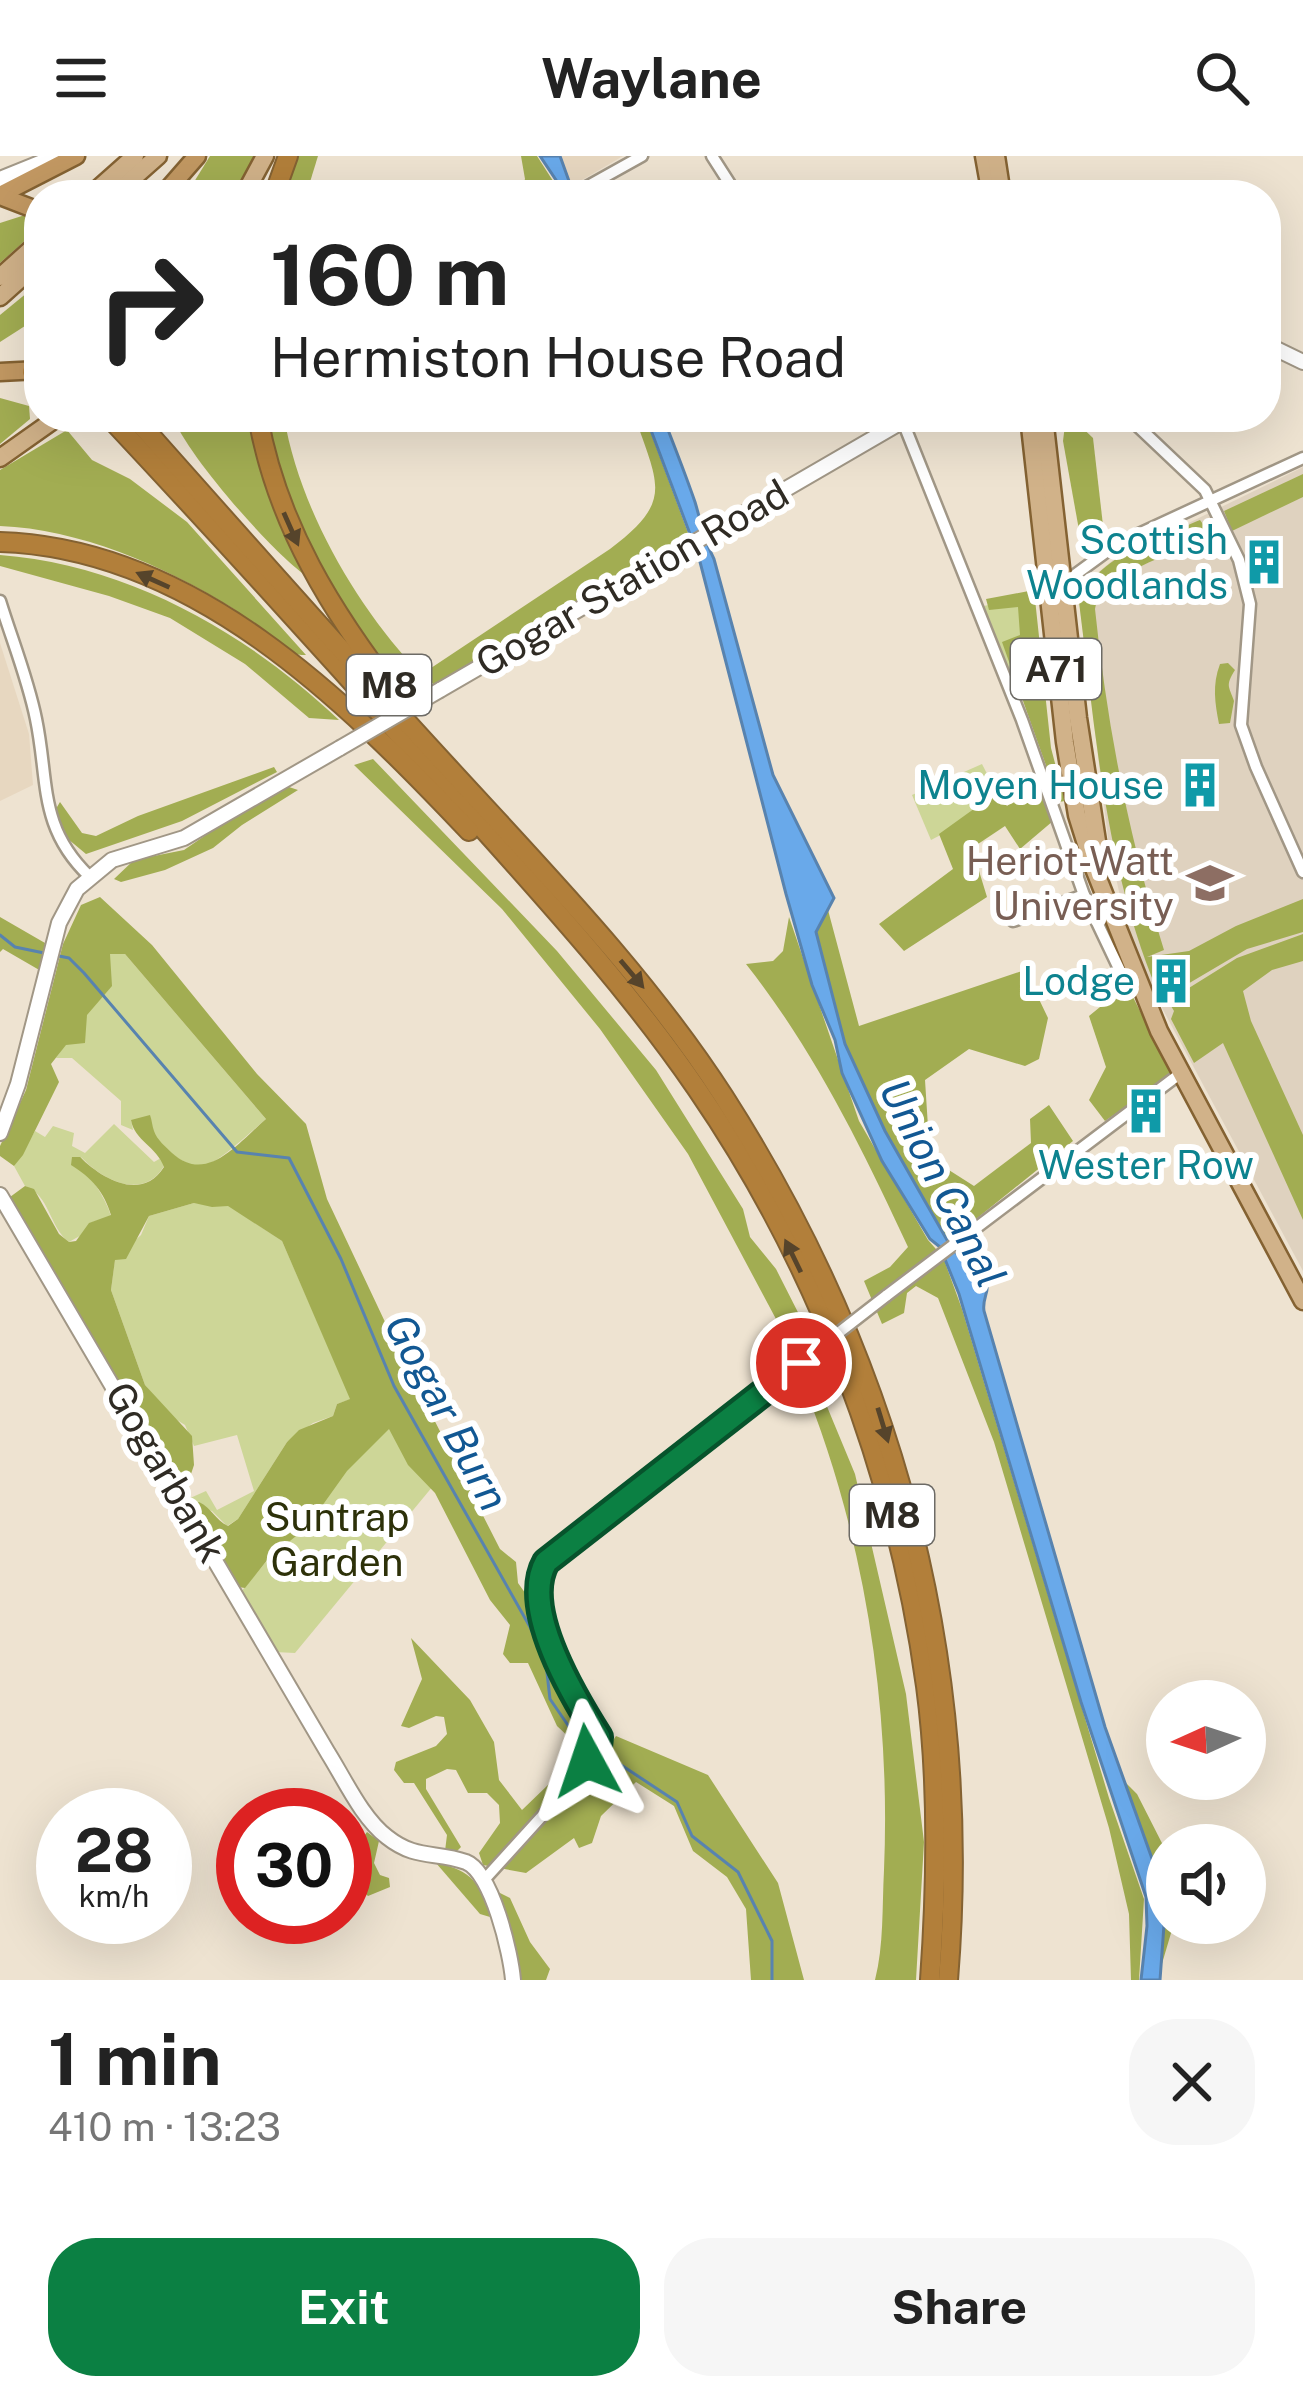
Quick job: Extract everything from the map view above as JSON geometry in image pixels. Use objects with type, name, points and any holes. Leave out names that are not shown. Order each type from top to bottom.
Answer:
[{"type":"highway","points":[[29,180],[76,156]]},
{"type":"highway","points":[[176,180],[196,156]]},
{"type":"highway","name":"M8","points":[[123,432],[331,658],[606,972],[698,1090],[783,1234],[855,1397],[889,1502],[927,1689],[936,1812],[931,1980]]},
{"type":"highway","name":"M8","points":[[148,432],[584,916]]},
{"type":"highway","name":"M8","points":[[261,432],[288,523],[315,578],[355,640],[686,1042],[775,1180],[826,1279],[874,1395],[931,1606],[945,1699],[953,1828],[948,1980]]},
{"type":"highway","name":"M8","points":[[0,542],[74,553],[155,580],[229,620],[309,675],[606,972]]},
{"type":"main road","points":[[108,180],[135,156]]},
{"type":"main road","points":[[132,180],[158,156]]},
{"type":"main road","points":[[0,277],[24,255]]},
{"type":"main road","points":[[0,297],[24,275]]},
{"type":"main road","points":[[0,458],[37,432]]},
{"type":"main road","name":"A71","points":[[1031,432],[1069,780],[1093,866],[1180,1072],[1303,1301]]},
{"type":"main road","name":"A71","points":[[1046,432],[1087,786],[1113,914]]},
{"type":"street","points":[[0,178],[57,156]]},
{"type":"street","points":[[599,180],[642,156]]},
{"type":"street","name":"Gogar Station Road","points":[[88,876],[112,860],[184,838],[881,432]]},
{"type":"street","points":[[910,432],[1084,895],[1124,979]]},
{"type":"street","points":[[1143,432],[1205,490],[1233,545],[1250,595],[1241,713],[1245,741],[1303,872]]},
{"type":"street","points":[[1068,636],[1069,590],[1076,574],[1142,530],[1303,458]]},
{"type":"street","points":[[0,601],[36,719],[52,823],[64,850],[88,876],[68,901],[0,1133]]},
{"type":"street","points":[[1012,921],[1084,895]]},
{"type":"street","points":[[513,1980],[511,1953],[484,1880],[600,1742],[546,1631],[538,1588],[546,1562],[1180,1072]]},
{"type":"street","name":"Gogarbank","points":[[0,1195],[377,1829],[410,1852],[462,1860],[474,1866],[484,1880]]},
{"type":"shaded area","points":[[560,156],[623,156],[582,180],[568,180]]},
{"type":"shaded area","name":"Heriot-Watt University","points":[[1303,467],[1303,1271],[1154,993],[1125,919],[1109,846],[1079,600],[1084,584],[1113,560]]},
{"type":"shaded area","points":[[0,643],[29,734],[33,785],[0,801]]},
{"type":"green space","points":[[210,156],[255,156],[243,180],[195,180]]},
{"type":"green space","points":[[288,156],[318,156],[311,180],[279,180]]},
{"type":"green space","points":[[521,156],[537,156],[552,180],[525,180]]},
{"type":"green space","points":[[24,215],[24,241],[0,263],[0,223]]},
{"type":"green space","points":[[24,295],[24,327],[0,342],[0,315]]},
{"type":"green space","points":[[0,398],[24,405],[24,424],[0,444]]},
{"type":"green space","points":[[69,432],[92,460],[130,479],[187,522],[306,655],[286,650],[229,606],[148,563],[59,534],[0,526],[0,470]]},
{"type":"green space","points":[[253,432],[288,543],[308,577],[233,503],[181,434]]},
{"type":"green space","points":[[263,432],[287,432],[302,484],[332,551],[370,613],[414,667],[397,696],[315,578]]},
{"type":"green space","points":[[640,432],[651,432],[690,538],[435,687],[425,672],[610,549],[644,518],[655,490]]},
{"type":"green space","points":[[1064,432],[1087,432],[1093,438],[1104,534],[1087,536],[1079,530]]},
{"type":"green space","points":[[1303,474],[1303,497],[1232,531],[1224,511]]},
{"type":"green space","points":[[1200,520],[1212,537],[1127,574],[1101,596],[1095,609],[1121,781],[1164,950],[1147,957],[1189,951],[1303,899],[1303,932],[1247,949],[1186,985],[1174,970],[1159,977],[1165,987],[1157,990],[1139,943],[1114,848],[1079,602],[1087,586],[1114,561]]},
{"type":"green space","points":[[0,555],[94,573],[183,608],[265,658],[339,720],[309,718],[245,664],[170,618],[0,566]]},
{"type":"green space","points":[[1032,587],[1039,664],[1009,669],[984,606],[1019,598]]},
{"type":"green space","points":[[1034,590],[1051,748],[1065,801],[1059,802],[1002,642],[1020,635],[1018,607],[989,610],[986,599]]},
{"type":"green space","points":[[1228,663],[1235,670],[1229,683],[1234,701],[1230,723],[1219,724],[1216,679],[1220,664]]},
{"type":"green space","points":[[373,759],[557,951],[656,1070],[743,1209],[750,1237],[776,1269],[810,1336],[792,1349],[688,1154],[600,1029],[502,909],[354,765]]},
{"type":"green space","points":[[982,764],[1002,803],[931,840],[912,795]]},
{"type":"green space","points":[[274,767],[277,772],[182,821],[86,854],[68,839],[54,812],[60,802],[82,833],[96,836]]},
{"type":"green space","points":[[1041,779],[1053,821],[1020,849],[1005,826],[972,848],[987,897],[904,951],[879,924],[953,869],[939,834],[996,793],[1007,806]]},
{"type":"green space","points":[[289,787],[298,790],[213,848],[165,870],[121,882],[114,879],[134,860],[184,850],[235,815]]},
{"type":"green space","points":[[100,897],[152,945],[257,1074],[306,1124],[327,1199],[394,1341],[500,1549],[516,1562],[518,1583],[533,1604],[542,1641],[581,1725],[573,1741],[557,1726],[528,1663],[510,1663],[503,1654],[510,1625],[490,1600],[435,1493],[408,1465],[389,1429],[347,1471],[307,1527],[268,1559],[245,1588],[238,1587],[189,1505],[199,1502],[228,1526],[238,1519],[287,1442],[299,1430],[333,1416],[337,1404],[350,1399],[282,1241],[228,1206],[194,1203],[149,1216],[126,1259],[115,1260],[111,1290],[145,1385],[192,1436],[194,1465],[188,1483],[178,1487],[10,1197],[25,1186],[34,1189],[59,1234],[76,1241],[89,1223],[111,1215],[96,1186],[71,1165],[72,1157],[80,1157],[110,1179],[145,1183],[164,1167],[131,1120],[150,1115],[162,1143],[185,1162],[198,1165],[222,1157],[266,1119],[125,954],[110,954],[112,986],[87,1015],[85,1043],[66,1045],[51,1064],[59,1082],[23,1155],[14,1166],[0,1156],[0,1146],[26,1090],[63,944],[81,905]]},
{"type":"green space","points":[[828,910],[859,1026],[1025,970],[1048,1018],[1039,1059],[1025,1066],[969,1049],[925,1080],[930,1158],[974,1186],[1031,1143],[1030,1119],[1049,1105],[1073,1141],[955,1236],[945,1238],[885,1131],[845,1044],[817,941],[817,924]]},
{"type":"green space","points":[[0,917],[45,943],[41,971],[3,949],[0,952]]},
{"type":"green space","points":[[789,917],[859,1121],[928,1240],[943,1257],[962,1309],[1109,1798],[1144,1899],[1139,1980],[1131,1980],[1129,1914],[1109,1828],[994,1442],[938,1298],[916,1286],[907,1293],[904,1313],[882,1324],[864,1281],[890,1267],[908,1247],[815,1065],[746,964],[773,961],[783,951]]},
{"type":"green space","points":[[1303,934],[1303,961],[1272,970],[1243,991],[1251,1021],[1303,1135],[1303,1220],[1223,1043],[1194,1063],[1171,1019],[1174,1011],[1168,1001],[1237,958]]},
{"type":"green space","points":[[110,953],[125,954],[266,1119],[211,1163],[187,1163],[131,1120],[133,1130],[121,1125],[121,1101],[72,1058],[56,1058],[86,1015]]},
{"type":"green space","points":[[1127,985],[1172,1075],[1105,1121],[1089,1100],[1106,1067],[1089,1016]]},
{"type":"green space","points":[[114,1124],[154,1162],[161,1158],[164,1166],[155,1177],[134,1185],[99,1173],[81,1157],[111,1216],[90,1223],[85,1233],[69,1242],[14,1166],[35,1131],[45,1137],[53,1126],[74,1133],[72,1146],[85,1153]]},
{"type":"green space","points":[[194,1203],[228,1205],[282,1241],[351,1399],[337,1404],[333,1416],[313,1423],[287,1442],[238,1519],[227,1526],[212,1511],[189,1505],[188,1499],[206,1491],[217,1510],[254,1491],[237,1435],[194,1446],[185,1425],[145,1385],[111,1290],[115,1259],[141,1235],[149,1216]]},
{"type":"green space","points":[[811,1368],[855,1474],[906,1694],[924,1842],[916,1980],[875,1980],[882,1926],[885,1807],[877,1682],[857,1557],[800,1376]]},
{"type":"green space","name":"Suntrap Garden","points":[[389,1414],[433,1486],[295,1653],[275,1652],[240,1593]]},
{"type":"green space","points":[[411,1638],[470,1700],[494,1742],[499,1780],[522,1810],[576,1758],[598,1764],[616,1736],[708,1775],[778,1883],[804,1980],[751,1980],[746,1909],[727,1877],[693,1851],[674,1806],[636,1782],[601,1816],[592,1843],[579,1848],[574,1838],[526,1873],[483,1865],[479,1853],[500,1823],[499,1805],[487,1793],[468,1793],[456,1770],[447,1769],[426,1779],[426,1789],[461,1847],[456,1852],[445,1851],[447,1835],[414,1783],[404,1783],[394,1770],[396,1762],[436,1746],[447,1734],[444,1717],[401,1726],[422,1679]]},
{"type":"green space","points":[[1124,1781],[1137,1794],[1152,1824],[1146,1824],[1146,1840]]},
{"type":"green space","points":[[372,1836],[379,1841],[374,1863],[380,1875],[389,1878],[390,1887],[372,1894]]},
{"type":"green space","points":[[436,1863],[473,1880],[490,1917],[480,1914]]},
{"type":"green space","points":[[494,1890],[510,1898],[530,1942],[550,1969],[546,1980],[518,1980]]},
{"type":"water","points":[[540,156],[560,156],[569,180],[556,180]]},
{"type":"water","points":[[652,432],[669,432],[714,559],[773,775],[834,898],[816,932],[845,1044],[885,1131],[951,1247],[985,1276],[984,1311],[1105,1727],[1146,1842],[1146,1897],[1081,1702],[959,1294],[940,1247],[930,1239],[882,1161],[842,1073],[786,894],[699,558]]},
{"type":"water","points":[[1146,1935],[1146,1944],[1163,1944],[1160,1980],[1141,1980]]},
{"type":"waterway","name":"Gogar Burn","points":[[0,935],[15,947],[44,953]]},
{"type":"waterway","name":"Gogar Burn","points":[[59,956],[69,958],[84,973],[237,1152],[289,1158],[341,1259],[394,1386],[530,1627],[546,1664],[550,1699],[574,1734],[592,1746]]},
{"type":"waterway","name":"Gogar Burn","points":[[600,1751],[677,1802],[692,1836],[738,1872],[772,1941],[772,1980]]},
{"type":"place","name":"Scottish Woodlands","points":[[1264,562]]},
{"type":"place","name":"Moyen House","points":[[1200,785]]},
{"type":"place","name":"Heriot-Watt University","points":[[1210,883]]},
{"type":"place","name":"Lodge","points":[[1171,981]]},
{"type":"place","name":"Wester Row","points":[[1146,1111]]},
{"type":"route","points":[[587,1761],[599,1737],[546,1631],[539,1604],[542,1569],[801,1363]]},
{"type":"water label","name":"Union Canal","points":[[943,1183]]}]
